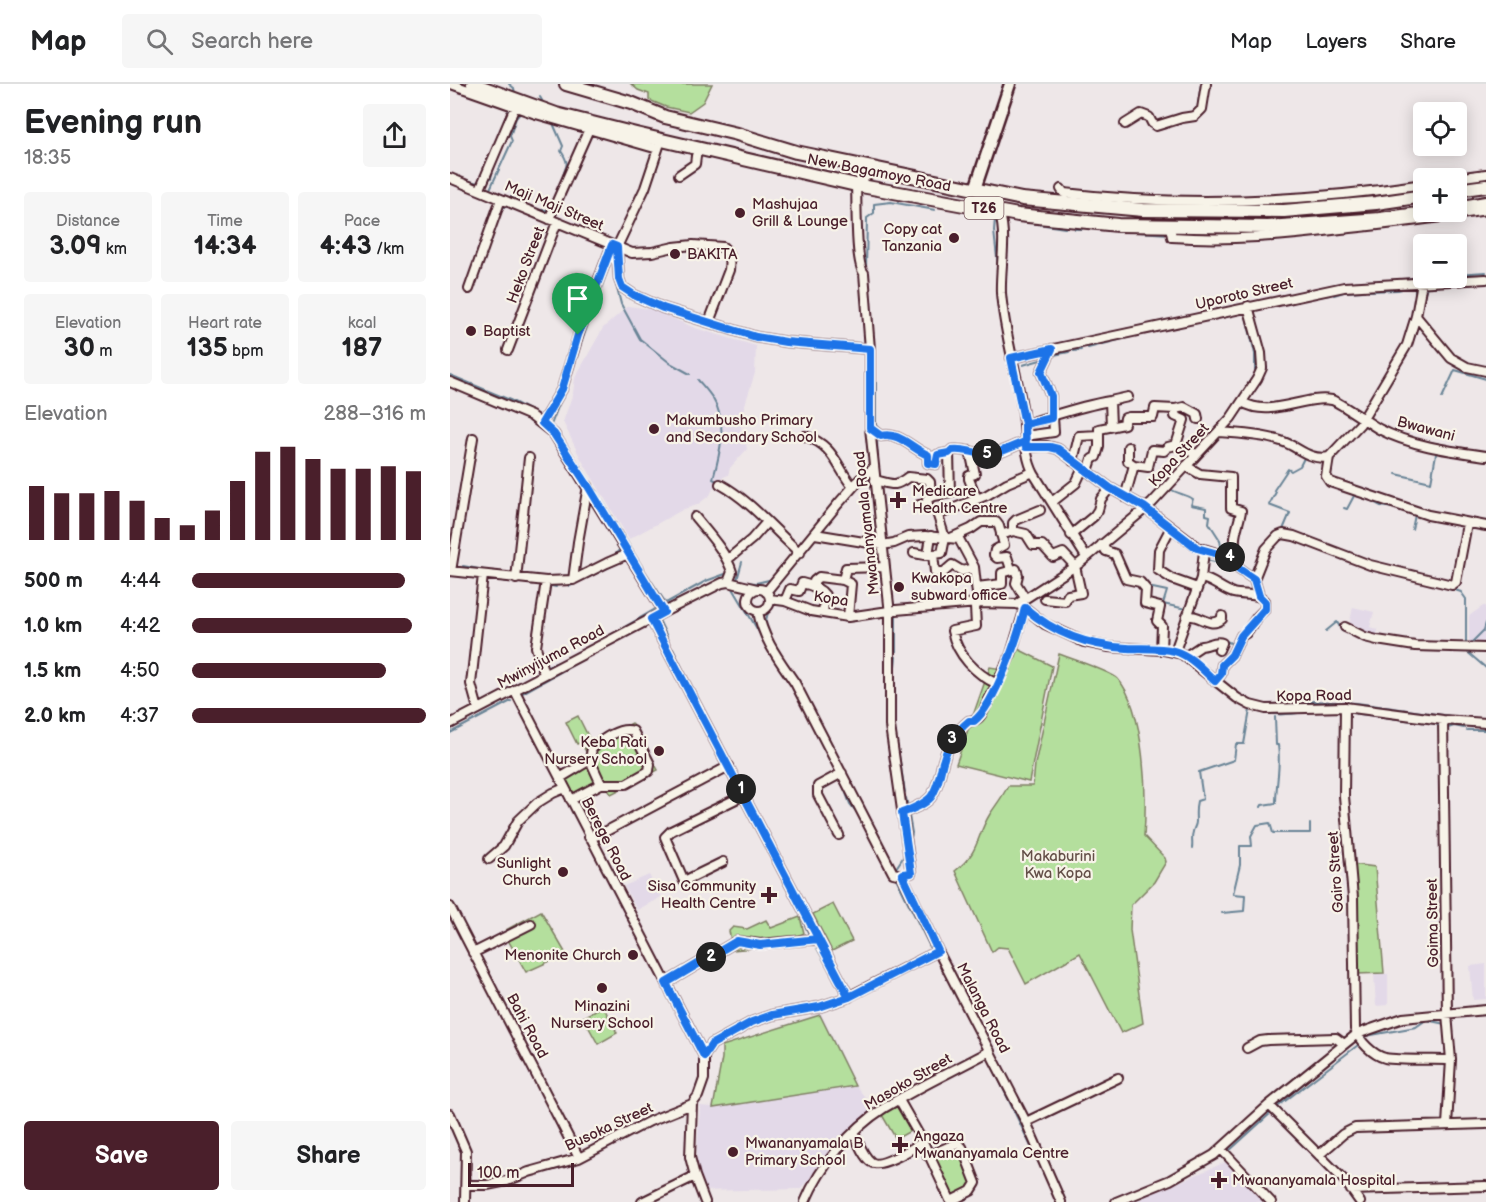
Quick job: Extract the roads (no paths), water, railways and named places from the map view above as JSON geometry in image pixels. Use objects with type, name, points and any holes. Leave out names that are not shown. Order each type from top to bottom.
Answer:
[{"type":"highway","name":"New Bagamoyo Road","points":[[473,84],[516,104],[659,145],[999,212],[1118,225],[1268,232],[1413,215]]},
{"type":"highway","name":"New Bagamoyo Road","points":[[566,84],[631,103],[665,117],[737,134],[796,152],[1022,199],[1143,210],[1284,211],[1413,198]]},
{"type":"highway","points":[[1467,189],[1486,186]]},
{"type":"highway","points":[[1467,206],[1486,203]]},
{"type":"main road","points":[[975,189],[1010,84]]},
{"type":"street","points":[[451,84],[589,129],[659,145],[645,188],[615,246],[583,320],[562,389],[542,423]]},
{"type":"street","points":[[1125,124],[1141,114],[1149,117],[1152,123],[1159,126],[1195,116],[1202,110],[1206,84]]},
{"type":"street","points":[[480,189],[516,104]]},
{"type":"street","name":"Heko Street","points":[[508,350],[553,221],[589,129]]},
{"type":"street","points":[[679,175],[695,164],[696,156]]},
{"type":"street","points":[[856,185],[875,169]]},
{"type":"street","points":[[1467,177],[1486,174]]},
{"type":"street","name":"Maji Maji Street","points":[[450,178],[632,253],[693,245],[718,245],[726,249],[730,261],[729,270],[709,322]]},
{"type":"street","name":"Mwananyamala Road","points":[[856,185],[858,247],[860,269],[864,273],[870,349],[870,428],[890,611],[890,726],[911,873],[902,874]]},
{"type":"street","points":[[1061,189],[1064,193],[1104,197],[1235,202],[1329,195],[1413,185]]},
{"type":"street","points":[[975,189],[999,212],[1003,234],[1001,295],[1025,424],[1025,442],[1033,472],[1086,557]]},
{"type":"street","points":[[469,289],[501,199]]},
{"type":"street","points":[[1268,232],[1438,218],[1486,210]]},
{"type":"street","points":[[615,246],[622,287],[663,308],[756,337],[786,342],[870,349]]},
{"type":"street","name":"Uporoto Street","points":[[1467,280],[1486,279]]},
{"type":"street","name":"Uporoto Street","points":[[1011,358],[1344,287],[1413,283]]},
{"type":"street","points":[[1421,288],[1416,316],[1407,345],[1360,424],[1329,457],[1326,476],[1330,482],[1428,515],[1486,526]]},
{"type":"street","name":"Kopa Street","points":[[1017,604],[1075,566],[1145,509],[1168,488],[1196,454],[1219,432],[1242,402],[1262,368],[1261,353],[1248,306]]},
{"type":"street","points":[[1416,316],[1450,358],[1467,367],[1486,371]]},
{"type":"street","points":[[928,463],[936,464],[938,455],[958,449],[987,454],[998,453],[1054,432],[1051,396],[1041,372],[1052,349]]},
{"type":"street","points":[[450,382],[531,416],[554,434],[664,612]]},
{"type":"street","points":[[1025,424],[1082,406],[1128,397]]},
{"type":"street","name":"Bwawani","points":[[1242,402],[1248,406],[1272,408],[1331,400],[1380,429],[1404,438],[1444,449],[1486,456]]},
{"type":"street","points":[[1110,401],[1111,426]]},
{"type":"street","points":[[1052,502],[1076,483],[1098,454],[1099,429],[1124,424],[1125,418],[1129,417],[1154,417],[1155,408],[1184,407],[1197,414],[1198,418]]},
{"type":"street","points":[[1175,409],[1176,416],[1184,420],[1176,445]]},
{"type":"street","points":[[870,428],[881,436],[895,436],[928,455],[925,478]]},
{"type":"street","points":[[1219,432],[1278,440],[1290,444],[1304,454],[1321,458],[1329,457]]},
{"type":"street","points":[[1073,460],[1079,436],[1100,435]]},
{"type":"street","points":[[805,436],[819,440],[830,451],[853,488]]},
{"type":"street","points":[[473,438],[450,571],[516,579],[573,580],[628,554]]},
{"type":"street","points":[[1025,442],[1053,447],[1204,551],[1229,557],[1234,556]]},
{"type":"street","points":[[1128,447],[1128,461],[1134,465],[1148,467],[1152,450],[1164,451],[1176,445],[1196,454]]},
{"type":"street","points":[[970,451],[975,474],[969,476],[969,479],[974,488],[976,500]]},
{"type":"street","points":[[919,505],[927,504],[928,498],[950,493],[949,453]]},
{"type":"street","points":[[516,579],[529,458]]},
{"type":"street","points":[[1125,497],[1134,465]]},
{"type":"street","points":[[1186,466],[1200,474],[1231,477],[1231,508],[1241,511],[1234,545],[1237,552],[1234,556],[1239,569],[1254,579]]},
{"type":"street","points":[[731,583],[748,596],[750,606],[758,611],[766,609],[768,595],[800,553],[860,478],[874,468]]},
{"type":"street","points":[[914,553],[931,555],[942,553],[947,539],[938,515],[976,500],[1033,472]]},
{"type":"street","points":[[875,480],[901,484],[908,477],[925,478],[930,481],[931,497]]},
{"type":"street","points":[[720,484],[730,489],[800,553]]},
{"type":"street","points":[[573,580],[588,486]]},
{"type":"street","points":[[1071,535],[1094,516],[1101,499],[1110,488]]},
{"type":"street","points":[[1013,531],[1013,523],[1016,520],[1040,510]]},
{"type":"street","points":[[695,517],[713,538],[727,560],[732,572],[731,583]]},
{"type":"street","points":[[727,560],[752,539],[767,522]]},
{"type":"street","points":[[947,539],[985,522],[996,522],[1004,545],[995,550],[994,555],[997,558],[1008,558],[1011,569]]},
{"type":"street","points":[[1259,596],[1254,579],[1266,549],[1273,540],[1283,534],[1294,536],[1370,565],[1452,585],[1456,582],[1467,524]]},
{"type":"street","points":[[1170,529],[1160,547],[1158,570],[1172,579],[1197,588]]},
{"type":"street","points":[[1001,535],[1013,531],[1026,534],[1033,545],[1042,545],[1053,557],[1063,553],[1075,566],[1081,593],[1068,595],[1065,601],[1045,599]]},
{"type":"street","points":[[815,534],[882,545],[908,537],[930,536],[959,539],[974,568],[978,603],[975,608],[976,626],[952,631],[955,644],[982,677],[997,684]]},
{"type":"street","points":[[930,536],[935,572],[944,572],[952,565],[962,571],[974,568]]},
{"type":"street","points":[[1102,544],[1106,551],[1115,554],[1126,579],[1140,582],[1146,589],[1145,603],[1160,607],[1156,621],[1162,626],[1161,650]]},
{"type":"street","points":[[1175,651],[1201,578],[1204,551]]},
{"type":"street","points":[[843,580],[846,568],[885,567]]},
{"type":"street","points":[[977,587],[1002,584],[1002,574],[1011,569],[1017,571],[1016,583],[1025,598]]},
{"type":"street","points":[[478,709],[471,684],[483,575]]},
{"type":"street","points":[[814,587],[814,581],[819,577],[843,580],[851,584],[848,617]]},
{"type":"street","points":[[1201,578],[1233,593],[1259,596],[1264,600],[1265,609],[1241,636],[1232,655],[1222,665],[1221,674],[1215,681]]},
{"type":"street","points":[[544,674],[536,647],[546,581]]},
{"type":"street","points":[[731,583],[768,595]]},
{"type":"street","name":"Mwinyijuma Road","points":[[450,724],[664,612],[731,583]]},
{"type":"street","points":[[785,601],[790,589],[799,591],[801,584],[814,587],[825,595],[823,613]]},
{"type":"street","points":[[748,596],[757,590]]},
{"type":"street","name":"Kopa","points":[[768,595],[811,611],[848,617],[890,611]]},
{"type":"street","name":"Kopa Road","points":[[890,611],[978,603],[1017,604],[1044,624],[1084,642],[1108,647],[1175,651],[1186,656],[1215,681],[1250,705],[1266,710],[1345,707],[1443,720],[1486,723]]},
{"type":"street","points":[[902,813],[915,808],[931,796],[938,783],[946,748],[953,737],[969,721],[974,721],[981,715],[1011,654],[1025,608]]},
{"type":"street","name":"Malanga Road","points":[[758,611],[762,629],[779,661],[795,683],[893,873],[902,874],[938,951],[1026,1122],[1058,1201]]},
{"type":"street","points":[[1187,616],[1196,616],[1215,624],[1222,616]]},
{"type":"street","points":[[651,619],[849,997]]},
{"type":"street","points":[[1345,627],[1365,637],[1415,646],[1486,648]]},
{"type":"street","points":[[1186,656],[1201,646],[1214,642],[1222,643],[1220,650]]},
{"type":"street","name":"Berege Road","points":[[515,691],[704,1056]]},
{"type":"street","name":"Gairo Street","points":[[1345,707],[1344,796],[1352,874],[1357,1034]]},
{"type":"street","name":"Goima Street","points":[[1443,720],[1447,1014],[1451,1060],[1447,1125]]},
{"type":"street","points":[[571,800],[601,783],[626,784],[649,771],[650,764],[633,731],[624,730],[592,748],[590,760],[601,783]]},
{"type":"street","points":[[560,778],[590,760]]},
{"type":"street","points":[[589,837],[599,835],[729,766]]},
{"type":"street","points":[[839,835],[817,789],[818,786],[842,773]]},
{"type":"street","points":[[489,859],[504,846],[518,821],[537,803],[565,788]]},
{"type":"street","points":[[723,862],[684,881],[665,837],[671,831],[744,795]]},
{"type":"street","name":"Bahi Road","points":[[450,907],[579,1158]]},
{"type":"street","points":[[473,953],[531,924]]},
{"type":"street","points":[[666,983],[737,941],[760,945],[818,939]]},
{"type":"street","points":[[705,1202],[690,1157],[692,1104],[698,1096],[704,1078],[704,1056],[712,1044],[752,1022],[772,1015],[819,1007],[849,997],[938,951]]},
{"type":"street","points":[[1116,1202],[1170,1180],[1222,1150],[1269,1105],[1357,1034],[1403,1018],[1486,1010]]},
{"type":"street","points":[[1357,1034],[1368,1047],[1384,1058],[1451,1060]]},
{"type":"street","points":[[1247,1048],[1260,1041],[1268,1040],[1336,1038],[1344,1044]]},
{"type":"street","name":"Masoko Street","points":[[805,1202],[824,1167],[854,1133],[875,1114],[990,1051]]},
{"type":"street","points":[[1026,1122],[1118,1078]]},
{"type":"street","points":[[899,1100],[923,1142],[928,1156],[951,1202],[971,1191],[976,1183],[962,1148],[957,1143],[928,1156]]},
{"type":"street","name":"Busoka Street","points":[[466,1185],[495,1184],[579,1158],[650,1121],[692,1104]]},
{"type":"street","points":[[1269,1105],[1319,1155],[1360,1202]]},
{"type":"street","points":[[450,1114],[466,1151],[465,1202]]},
{"type":"street","points":[[1319,1155],[1343,1134],[1354,1128],[1486,1124]]},
{"type":"street","points":[[854,1133],[869,1161],[875,1164],[883,1163],[923,1142]]},
{"type":"street","points":[[1222,1150],[1271,1202]]},
{"type":"street","points":[[642,1202],[695,1176]]},
{"type":"street","points":[[1351,1190],[1486,1186]]},
{"type":"waterway","points":[[509,84],[514,88],[515,94]]},
{"type":"waterway","points":[[1197,111],[1201,84]]},
{"type":"waterway","points":[[1007,108],[1013,91]]},
{"type":"waterway","points":[[540,97],[544,104]]},
{"type":"waterway","points":[[506,119],[509,108]]},
{"type":"waterway","points":[[490,189],[512,141],[510,136],[516,118],[522,111]]},
{"type":"waterway","points":[[552,121],[563,146],[561,151],[567,165],[562,183]]},
{"type":"waterway","points":[[487,180],[491,178],[495,162]]},
{"type":"waterway","points":[[461,179],[481,182]]},
{"type":"waterway","points":[[450,183],[462,187]]},
{"type":"waterway","points":[[511,197],[518,202]]},
{"type":"waterway","points":[[866,270],[867,218],[874,213],[874,204],[891,202],[935,210]]},
{"type":"waterway","points":[[504,207],[513,207]]},
{"type":"waterway","points":[[537,210],[548,210],[551,207]]},
{"type":"waterway","points":[[995,218],[998,267]]},
{"type":"waterway","points":[[1031,223],[1065,228]]},
{"type":"waterway","points":[[1075,229],[1082,229]]},
{"type":"waterway","points":[[1091,229],[1169,234]]},
{"type":"waterway","points":[[1174,233],[1187,233]]},
{"type":"waterway","points":[[575,360],[614,253]]},
{"type":"waterway","points":[[614,262],[614,277],[621,304],[640,339],[670,363],[690,374]]},
{"type":"waterway","points":[[1467,273],[1486,272]]},
{"type":"waterway","points":[[1358,283],[1413,278]]},
{"type":"waterway","points":[[1126,329],[1337,285]]},
{"type":"waterway","points":[[1369,291],[1398,290],[1415,286],[1415,303]]},
{"type":"waterway","points":[[1421,307],[1426,288]]},
{"type":"waterway","points":[[1334,295],[1364,291]]},
{"type":"waterway","points":[[1309,298],[1330,295]]},
{"type":"waterway","points":[[1250,311],[1287,303]]},
{"type":"waterway","points":[[1231,411],[1255,373],[1255,354],[1245,312]]},
{"type":"waterway","points":[[1224,316],[1239,313]]},
{"type":"waterway","points":[[1135,336],[1164,329]]},
{"type":"waterway","points":[[1096,336],[1121,330]]},
{"type":"waterway","points":[[1003,333],[1004,345]]},
{"type":"waterway","points":[[1088,348],[1130,337]]},
{"type":"waterway","points":[[1074,351],[1081,350]]},
{"type":"waterway","points":[[1054,355],[1069,352]]},
{"type":"waterway","points":[[1023,365],[1044,359]]},
{"type":"waterway","points":[[1442,398],[1455,370],[1486,379]]},
{"type":"waterway","points":[[450,375],[510,400],[538,415]]},
{"type":"waterway","points":[[698,380],[718,408],[721,439],[713,479],[719,482]]},
{"type":"waterway","points":[[876,382],[876,425],[881,432]]},
{"type":"waterway","points":[[554,429],[551,425],[563,394]]},
{"type":"waterway","points":[[506,409],[517,414]]},
{"type":"waterway","points":[[1363,425],[1387,437]]},
{"type":"waterway","points":[[877,439],[878,466]]},
{"type":"waterway","points":[[1416,439],[1463,449]]},
{"type":"waterway","points":[[563,441],[666,603],[706,581],[728,573]]},
{"type":"waterway","points":[[1396,474],[1431,482],[1436,454],[1439,451]]},
{"type":"waterway","points":[[1282,532],[1290,513],[1269,505],[1276,492],[1274,490],[1288,469],[1291,471],[1300,466],[1305,456]]},
{"type":"waterway","points":[[1170,489],[1193,499],[1191,505],[1206,508],[1206,515],[1210,516],[1209,523],[1220,540],[1222,552]]},
{"type":"waterway","points":[[1344,508],[1347,509],[1355,494]]},
{"type":"waterway","points":[[1366,498],[1381,506],[1404,510],[1428,519]]},
{"type":"waterway","points":[[1412,529],[1415,515]]},
{"type":"waterway","points":[[613,557],[621,548]]},
{"type":"waterway","points":[[1460,580],[1465,553]]},
{"type":"waterway","points":[[1206,560],[1219,563],[1221,558],[1224,558]]},
{"type":"waterway","points":[[570,586],[624,560]]},
{"type":"waterway","points":[[737,580],[742,562]]},
{"type":"waterway","points":[[463,566],[495,572]]},
{"type":"waterway","points":[[735,578],[737,581],[756,583],[773,579]]},
{"type":"waterway","points":[[490,580],[535,584]]},
{"type":"waterway","points":[[547,585],[556,587]]},
{"type":"waterway","points":[[731,585],[763,639]]},
{"type":"waterway","points":[[1148,587],[1167,591],[1163,604],[1186,609]]},
{"type":"waterway","points":[[1449,588],[1461,592],[1466,599],[1466,644]]},
{"type":"waterway","points":[[892,597],[896,613],[896,653]]},
{"type":"waterway","points":[[597,643],[657,608],[651,598]]},
{"type":"waterway","points":[[765,628],[767,628],[766,621],[774,602]]},
{"type":"waterway","points":[[667,637],[659,620],[670,613]]},
{"type":"waterway","points":[[877,616],[889,615]]},
{"type":"waterway","points":[[1326,631],[1337,622],[1342,631],[1349,633]]},
{"type":"waterway","points":[[1469,645],[1484,630],[1486,623]]},
{"type":"waterway","points":[[645,626],[649,625],[690,701]]},
{"type":"waterway","points":[[1041,626],[1069,639]]},
{"type":"waterway","points":[[1224,640],[1235,645]]},
{"type":"waterway","points":[[521,694],[613,643]]},
{"type":"waterway","points":[[673,649],[687,678]]},
{"type":"waterway","points":[[1465,650],[1486,668]]},
{"type":"waterway","points":[[895,667],[896,657]]},
{"type":"waterway","points":[[547,666],[565,660]]},
{"type":"waterway","points":[[689,682],[695,693]]},
{"type":"waterway","points":[[895,682],[895,687]]},
{"type":"waterway","points":[[895,690],[895,727]]},
{"type":"waterway","points":[[696,695],[716,733]]},
{"type":"waterway","points":[[450,733],[511,701]]},
{"type":"waterway","points":[[1301,705],[1310,701],[1357,703],[1472,719]]},
{"type":"waterway","points":[[1249,708],[1274,714],[1316,711]]},
{"type":"waterway","points":[[1192,848],[1197,801],[1203,799],[1199,772],[1234,760],[1236,744],[1244,744],[1250,710]]},
{"type":"waterway","points":[[1337,711],[1436,724],[1440,727]]},
{"type":"waterway","points":[[1261,807],[1276,803],[1279,760],[1275,717]]},
{"type":"waterway","points":[[1445,729],[1454,726],[1464,728]]},
{"type":"waterway","points":[[1467,730],[1486,730]]},
{"type":"waterway","points":[[718,736],[722,744]]},
{"type":"waterway","points":[[896,737],[905,792]]},
{"type":"waterway","points":[[726,752],[731,761]]},
{"type":"waterway","points":[[733,764],[737,774]]},
{"type":"waterway","points":[[841,780],[850,804],[862,819]]},
{"type":"waterway","points":[[906,798],[908,807]]},
{"type":"waterway","points":[[909,816],[912,833],[910,842]]},
{"type":"waterway","points":[[1222,913],[1244,911],[1245,895],[1233,894],[1240,865],[1240,846],[1252,846],[1251,836],[1257,825],[1270,823],[1273,833],[1310,833],[1310,824]]},
{"type":"waterway","points":[[894,871],[906,853]]},
{"type":"waterway","points":[[895,876],[932,951]]},
{"type":"waterway","points":[[797,906],[810,937]]},
{"type":"waterway","points":[[817,948],[842,992]]},
{"type":"waterway","points":[[936,956],[985,1050]]},
{"type":"waterway","points":[[1276,1108],[1362,1042],[1366,1036],[1416,1027],[1426,1020],[1445,1024]]},
{"type":"waterway","points":[[989,1059],[1046,1178]]},
{"type":"waterway","points":[[1228,1152],[1272,1112]]},
{"type":"waterway","points":[[450,1125],[454,1132]]},
{"type":"waterway","points":[[460,1145],[462,1157]]},
{"type":"place","name":"Mashujaa Grill & Lounge","points":[[740,213]]},
{"type":"place","name":"Copy cat Tanzania","points":[[954,238]]},
{"type":"place","name":"BAKITA","points":[[675,254]]},
{"type":"place","name":"Baptist","points":[[471,331]]},
{"type":"place","name":"Makumbusho Primary and Secondary School","points":[[654,429]]},
{"type":"place","name":"Medicare Health Centre","points":[[898,500]]},
{"type":"place","name":"Kwakopa subward office","points":[[899,587]]},
{"type":"place","name":"Keba Rati Nursery School","points":[[659,751]]},
{"type":"place","name":"Sunlight Church","points":[[563,872]]},
{"type":"place","name":"Sisa Community Health Centre","points":[[769,895]]},
{"type":"place","name":"Menonite Church","points":[[633,955]]},
{"type":"place","name":"Minazini Nursery School","points":[[602,988]]},
{"type":"place","name":"Angaza Mwananyamala Centre","points":[[900,1145]]},
{"type":"place","name":"Mwananyamala B Primary School","points":[[733,1152]]},
{"type":"place","name":"Mwananyamala Hospital","points":[[1219,1180]]},
{"type":"park label","name":"Makaburini Kwa Kopa","points":[[1058,864]]}]
